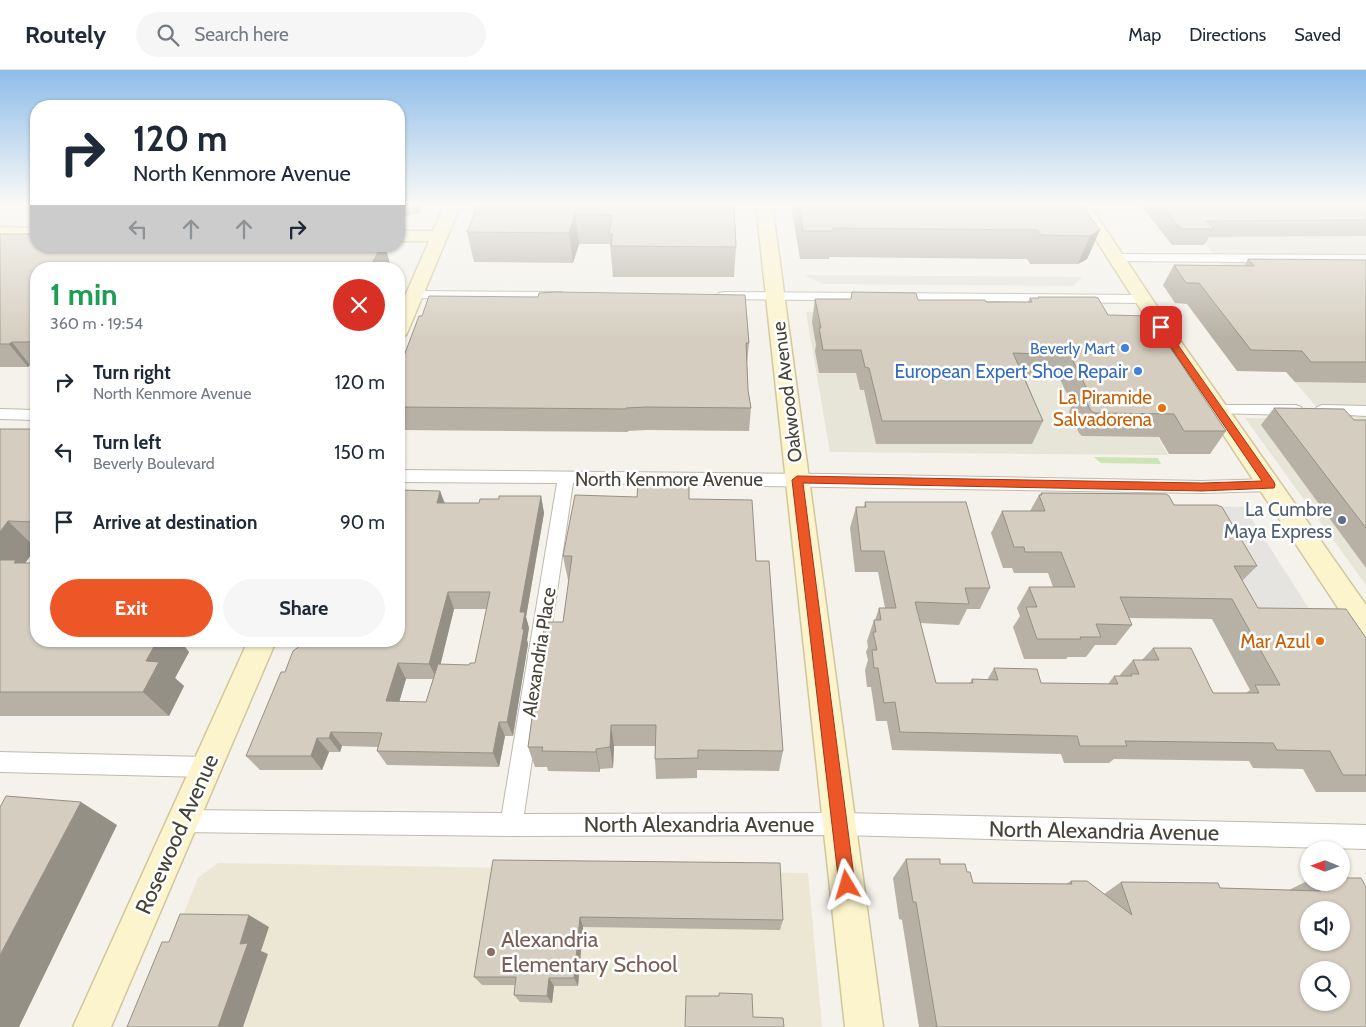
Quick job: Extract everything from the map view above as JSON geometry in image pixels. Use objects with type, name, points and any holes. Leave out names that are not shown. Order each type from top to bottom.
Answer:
[{"type":"street","points":[[405,318],[433,249]]},
{"type":"street","name":"Oakwood Avenue","points":[[770,249],[834,793],[840,824],[864,1027]]},
{"type":"street","points":[[1110,249],[1142,299],[1363,617]]},
{"type":"street","points":[[1116,258],[1366,259]]},
{"type":"street","points":[[415,295],[576,296]]},
{"type":"street","points":[[714,296],[1142,299]]},
{"type":"street","points":[[1219,410],[1366,410]]},
{"type":"street","points":[[0,414],[30,414]]},
{"type":"street","name":"North Kenmore Avenue","points":[[405,476],[1202,487],[1270,485]]},
{"type":"street","name":"Alexandria Place","points":[[512,825],[566,478]]},
{"type":"street","name":"Rosewood Avenue","points":[[92,1027],[259,647]]},
{"type":"street","points":[[0,762],[206,767]]},
{"type":"street","name":"North Alexandria Avenue","points":[[182,821],[512,825],[840,824],[1366,837]]},
{"type":"shaded area","points":[[1209,249],[1366,249],[1366,585],[1245,418],[1327,419],[1250,330],[1278,330]]},
{"type":"shaded area","points":[[804,275],[1082,277],[1073,286],[823,284]]},
{"type":"shaded area","points":[[806,312],[1086,313],[1168,455],[830,452]]},
{"type":"shaded area","points":[[1198,506],[1244,507],[1322,629],[1269,629]]},
{"type":"shaded area","name":"Alexandria Elementary School","points":[[218,863],[808,873],[822,1027],[138,1027],[198,878]]},
{"type":"green space","points":[[1094,457],[1158,458],[1161,464],[1101,463]]},
{"type":"building","points":[[0,249],[30,249],[30,252],[378,252],[373,262],[30,262],[30,342],[0,344]]},
{"type":"building","points":[[1248,259],[1366,260],[1366,362],[1311,362],[1302,351],[1251,350],[1199,283],[1186,283],[1174,265],[1254,266]]},
{"type":"building","points":[[852,292],[916,293],[918,300],[985,300],[986,302],[1032,302],[1030,298],[1038,297],[1095,297],[1098,298],[1108,315],[1149,316],[1226,431],[1184,431],[1174,414],[1095,413],[1091,411],[1080,389],[1087,389],[1070,355],[1013,353],[1043,421],[882,421],[869,368],[865,367],[861,350],[823,350],[815,299],[851,299]]},
{"type":"building","points":[[539,293],[745,295],[749,343],[746,343],[748,390],[751,408],[405,407],[405,353],[429,296],[538,297]]},
{"type":"building","points":[[1274,408],[1344,409],[1354,420],[1366,420],[1366,528]]},
{"type":"building","points":[[0,429],[30,429],[30,522],[8,521],[0,532]]},
{"type":"building","points":[[638,484],[689,484],[689,499],[752,500],[756,561],[769,561],[783,751],[698,750],[698,758],[655,759],[656,725],[611,725],[610,747],[596,749],[596,752],[542,751],[543,747],[528,747],[545,622],[563,622],[572,556],[563,556],[575,495],[637,497]]},
{"type":"building","points":[[405,490],[440,491],[437,503],[479,503],[480,499],[499,499],[499,496],[541,496],[520,612],[525,612],[522,629],[524,629],[507,722],[499,722],[493,753],[377,751],[382,733],[331,732],[329,738],[317,738],[311,756],[246,756],[281,672],[285,672],[293,651],[299,647],[405,647]],"holes":[[[448,592],[490,592],[475,663],[470,663],[469,665],[438,664],[426,702],[386,701],[398,663],[429,664]]]},
{"type":"building","points":[[1041,493],[1166,494],[1174,505],[1217,505],[1222,507],[1257,566],[1234,566],[1258,608],[1346,609],[1366,638],[1366,775],[1343,775],[1330,751],[1277,750],[1273,743],[1125,741],[1127,746],[1080,746],[1077,736],[900,732],[895,702],[884,703],[878,668],[874,668],[872,650],[877,650],[873,632],[876,632],[874,620],[881,620],[879,608],[896,608],[884,551],[861,551],[856,507],[866,507],[865,502],[966,502],[990,588],[965,588],[969,604],[915,602],[936,683],[973,683],[972,679],[998,680],[994,668],[1037,669],[1041,683],[1118,684],[1114,676],[1139,674],[1133,660],[1159,660],[1153,648],[1191,648],[1213,693],[1259,693],[1255,685],[1280,685],[1232,599],[1120,597],[1132,625],[1096,624],[1101,637],[1037,639],[1026,607],[1037,607],[1029,587],[1075,587],[1061,552],[1025,552],[1024,547],[1014,547],[1002,511],[1045,511],[1039,495],[1042,495]]},
{"type":"building","points":[[0,560],[16,560],[14,563],[30,563],[30,647],[154,647],[146,661],[159,662],[143,692],[0,692]]},
{"type":"building","points":[[6,796],[81,802],[0,955],[0,807]]},
{"type":"building","points":[[906,859],[940,859],[940,864],[965,864],[967,872],[970,872],[973,883],[1072,884],[1071,881],[1087,881],[1132,915],[1121,882],[1218,883],[1220,888],[1350,891],[1350,878],[1361,878],[1366,887],[1366,1027],[937,1027],[916,902],[913,902]]},
{"type":"building","points":[[493,860],[780,863],[783,920],[580,917],[574,978],[549,978],[547,996],[514,995],[516,977],[474,977]]},
{"type":"building","points":[[180,914],[249,915],[240,944],[248,943],[218,1027],[127,1027],[162,942],[169,942]]},
{"type":"building","points":[[719,993],[752,994],[753,1017],[783,1018],[784,1027],[685,1027],[686,996],[719,996]]},
{"type":"place","name":"Beverly Mart","points":[[1125,348]]},
{"type":"place","name":"European Expert Shoe Repair","points":[[1138,371]]},
{"type":"place","name":"La Piramide Salvadorena","points":[[1162,408]]},
{"type":"place","name":"La Cumbre Maya Express","points":[[1342,520]]},
{"type":"place","name":"Mar Azul","points":[[1320,641]]},
{"type":"place","name":"Alexandria Elementary School","points":[[491,952]]},
{"type":"route","points":[[847,885],[840,824],[834,793],[797,480],[1202,487],[1270,485],[1161,327]]}]
